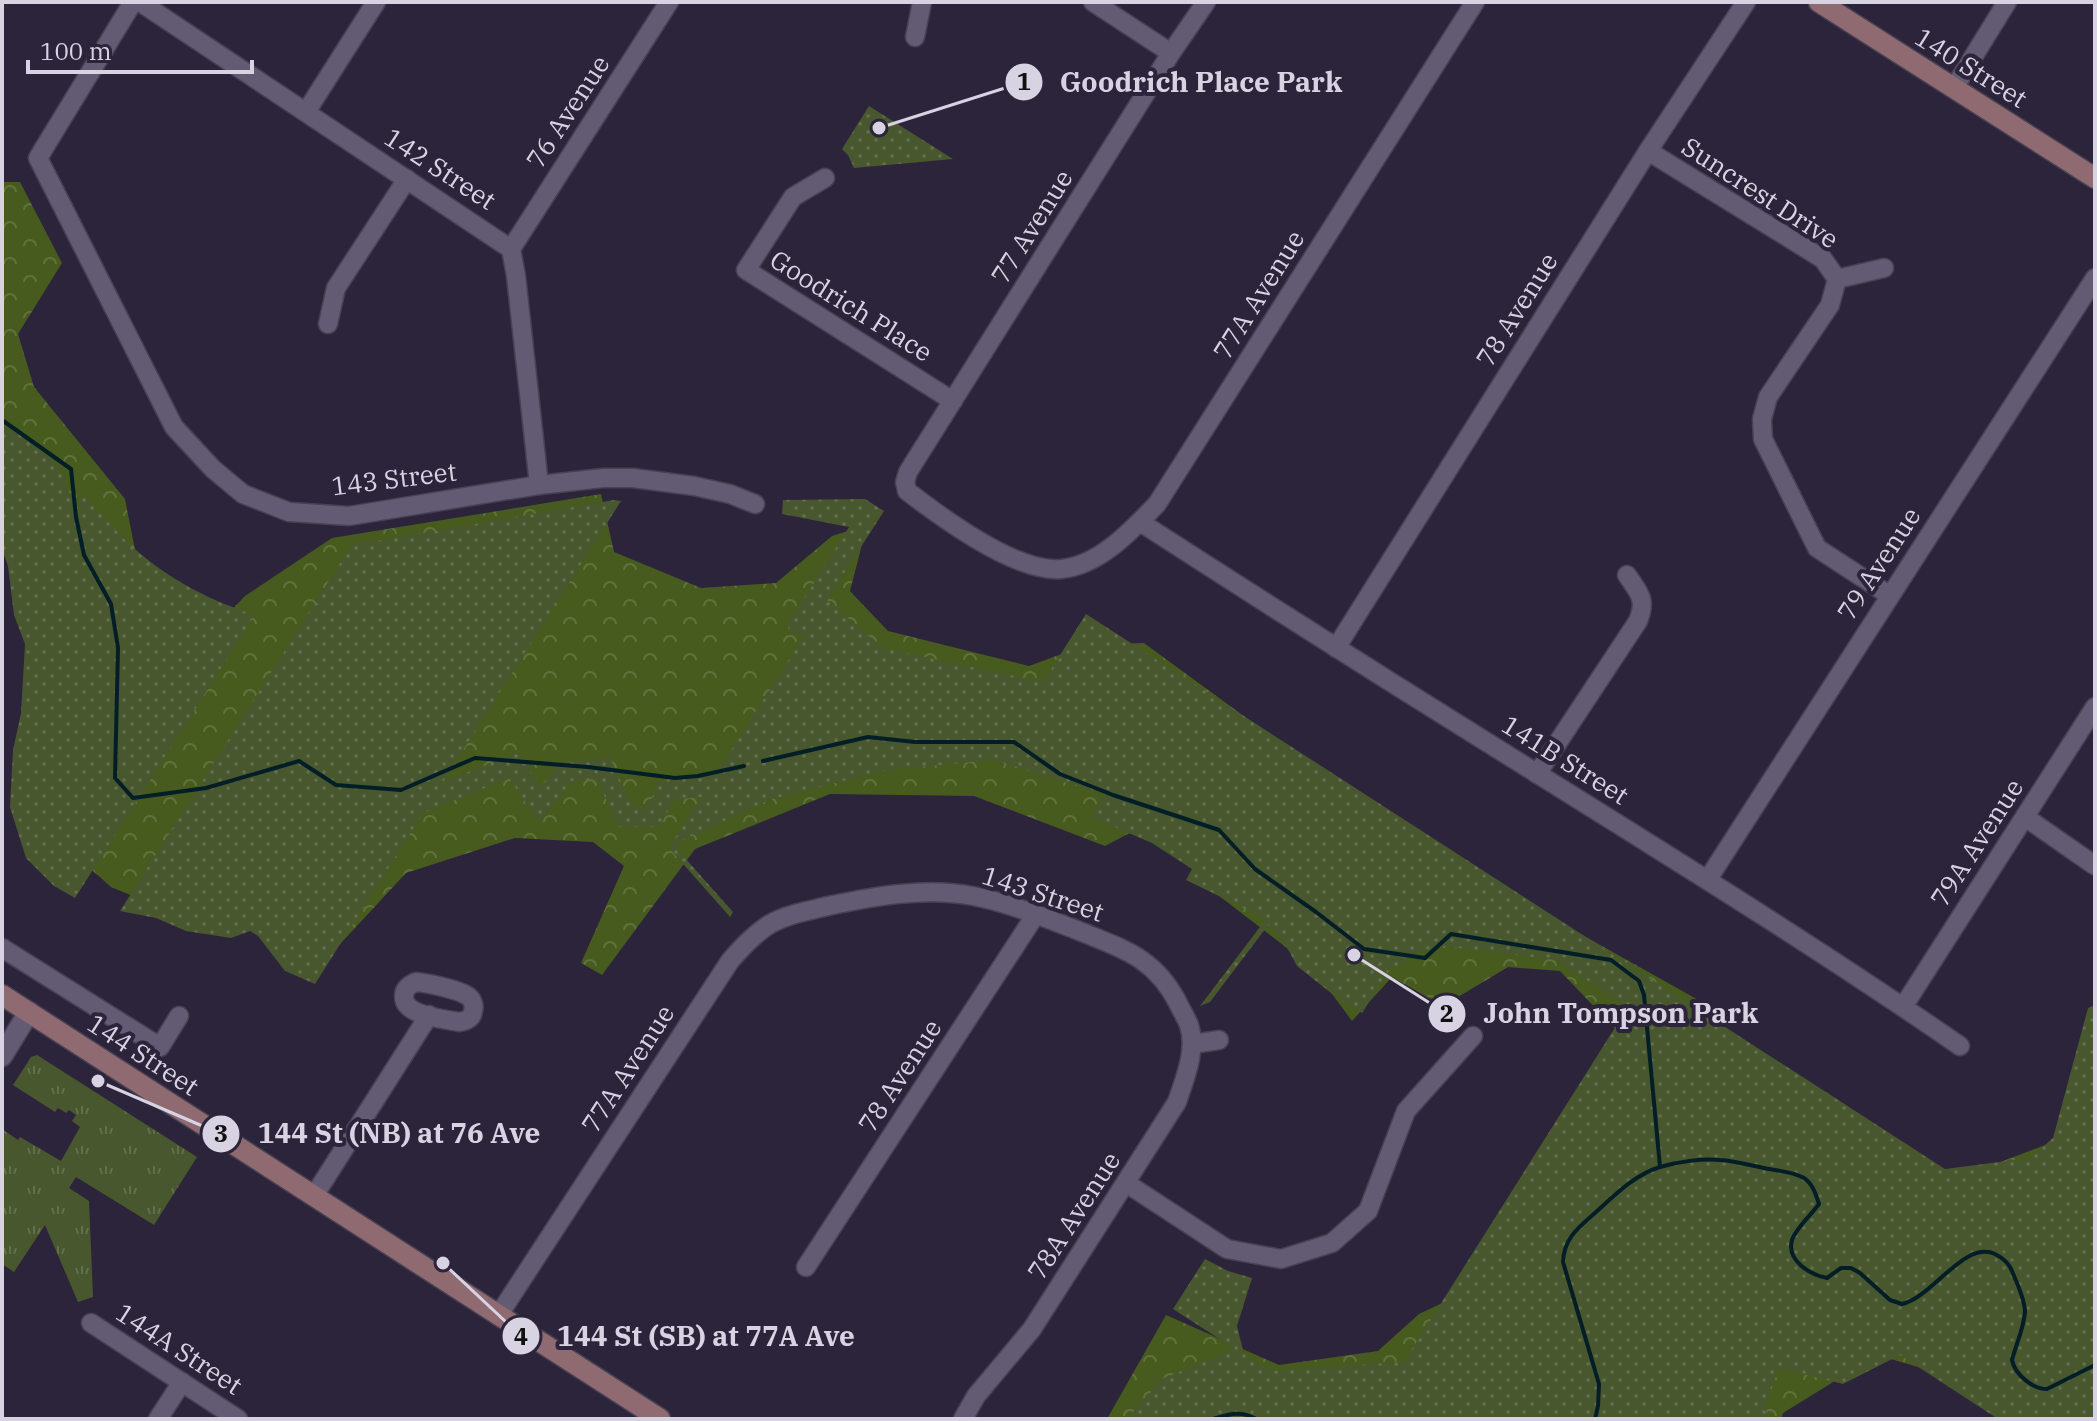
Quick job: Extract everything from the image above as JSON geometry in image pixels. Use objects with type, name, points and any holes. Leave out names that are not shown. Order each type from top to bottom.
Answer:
[{"type":"main road","name":"140 Street","points":[[1819,2],[2095,178]]},
{"type":"main road","name":"144 Street","points":[[2,995],[660,1419]]},
{"type":"street","name":"143 Street","points":[[133,2],[38,158],[174,427],[213,469],[243,494],[289,512],[349,516],[539,485],[633,478],[694,486],[730,494],[755,504]]},
{"type":"street","name":"142 Street","points":[[140,2],[511,249]]},
{"type":"street","points":[[306,112],[376,2]]},
{"type":"street","name":"76 Avenue","points":[[511,249],[669,2]]},
{"type":"street","points":[[915,37],[922,2]]},
{"type":"street","points":[[1093,2],[1171,53]]},
{"type":"street","name":"77 Avenue","points":[[1047,569],[993,550],[907,491],[905,482],[908,472],[1206,2]]},
{"type":"street","name":"77A Avenue","points":[[1047,569],[1064,569],[1087,562],[1108,549],[1157,504],[1475,2]]},
{"type":"street","name":"78 Avenue","points":[[1336,648],[1648,151],[1746,2]]},
{"type":"street","points":[[1954,88],[2007,2]]},
{"type":"street","name":"Suncrest Drive","points":[[1648,151],[1823,259],[1837,279],[1830,305],[1768,397],[1762,419],[1763,439],[1817,548],[1889,595]]},
{"type":"street","name":"Goodrich Place","points":[[825,178],[793,197],[746,270],[953,401]]},
{"type":"street","points":[[328,324],[336,288],[407,179]]},
{"type":"street","points":[[511,249],[539,485]]},
{"type":"street","points":[[1837,279],[1884,268]]},
{"type":"street","name":"79 Avenue","points":[[1708,879],[2095,278]]},
{"type":"street","name":"141B Street","points":[[1140,522],[1708,879],[1960,1046]]},
{"type":"street","points":[[1537,774],[1638,621],[1642,599],[1627,575]]},
{"type":"street","name":"79A Avenue","points":[[1903,1007],[2095,707]]},
{"type":"street","points":[[2025,817],[2094,865]]},
{"type":"street","name":"143 Street","points":[[753,936],[792,914],[860,899],[915,892],[971,895],[1006,903],[1128,951],[1156,970],[1189,1024]]},
{"type":"street","name":"78 Avenue","points":[[806,1267],[1036,914]]},
{"type":"street","name":"77A Avenue","points":[[498,1316],[730,961],[753,936]]},
{"type":"street","points":[[2,948],[160,1047],[179,1016]]},
{"type":"street","points":[[2,1056],[29,1012]]},
{"type":"street","points":[[314,1196],[429,1015]]},
{"type":"street","name":"78A Avenue","points":[[963,1419],[983,1386],[1025,1339],[1177,1102],[1192,1044],[1189,1024]]},
{"type":"street","points":[[1126,1183],[1227,1249],[1281,1259],[1332,1243],[1368,1211],[1406,1111],[1473,1036]]},
{"type":"street","points":[[1192,1044],[1219,1040]]},
{"type":"street","name":"144A Street","points":[[91,1323],[238,1419]]},
{"type":"street","points":[[158,1419],[182,1382]]},
{"type":"green space","points":[[869,106],[953,159],[854,168],[842,149]]},
{"type":"green space","points":[[2,182],[20,182],[62,263],[18,334],[34,387],[125,499],[138,565],[222,620],[245,596],[332,538],[601,494],[614,552],[701,588],[776,583],[832,536],[867,525],[850,591],[888,631],[1029,666],[1086,645],[1144,643],[1413,840],[1709,1006],[1733,1050],[1953,1180],[2061,1139],[2095,1419],[1877,1355],[1783,1413],[1781,1419],[1107,1419],[1166,1315],[1279,1365],[1378,1351],[1419,1314],[1455,1297],[1626,1040],[1560,971],[1508,967],[1443,1006],[1392,977],[1352,1021],[1313,968],[1201,882],[1201,866],[1143,826],[1105,846],[974,796],[830,794],[695,849],[602,975],[581,963],[624,866],[593,842],[515,838],[406,873],[315,971],[255,918],[174,913],[111,887],[23,809],[27,618],[2,537]]},
{"type":"green space","points":[[2,425],[32,442],[52,459],[75,507],[84,495],[128,543],[162,570],[207,596],[255,615],[75,898],[54,886],[26,858],[10,807],[25,644],[14,615],[8,566],[2,549]]},
{"type":"green space","points":[[865,499],[884,511],[827,600],[883,648],[1043,682],[1086,614],[1945,1169],[2030,1158],[2053,1138],[2088,1008],[2095,1005],[2095,1419],[1998,1419],[1900,1355],[1843,1384],[1779,1368],[1766,1405],[1767,1419],[1127,1419],[1162,1379],[1235,1349],[1173,1309],[1205,1259],[1228,1271],[1252,1278],[1237,1326],[1244,1354],[1270,1371],[1404,1362],[1628,1007],[1556,960],[1436,945],[1389,971],[1362,1013],[1297,966],[1269,924],[1210,1002],[1200,1006],[1266,919],[1186,880],[1192,869],[1152,843],[1091,817],[1105,794],[993,760],[886,770],[769,800],[679,842],[676,848],[733,912],[730,917],[669,848],[701,797],[674,800],[659,827],[618,827],[597,779],[572,781],[539,822],[509,778],[423,813],[315,984],[285,971],[258,936],[250,931],[231,938],[186,931],[156,918],[120,911],[353,543],[621,501],[443,782],[517,753],[541,787],[561,762],[610,758],[632,806],[647,807],[660,781],[716,774],[804,636],[789,632],[788,624],[849,527],[782,514],[783,500]]},
{"type":"green space","points":[[37,1055],[197,1157],[154,1225],[76,1177],[69,1188],[89,1201],[93,1297],[78,1302],[45,1225],[14,1272],[2,1264],[2,1129],[61,1161],[80,1127],[72,1121],[76,1115],[69,1110],[66,1113],[58,1108],[55,1112],[13,1085],[31,1057]]},
{"type":"waterway","points":[[2,420],[71,469],[84,555],[111,604],[118,648],[115,778],[133,798],[206,788],[299,761],[336,785],[401,790],[475,758],[675,778],[744,766]]},
{"type":"waterway","points":[[763,761],[868,737],[915,742],[1014,742],[1060,774],[1219,830],[1255,869],[1364,949],[1425,958],[1451,934],[1611,960],[1639,981],[1644,995],[1660,1167]]},
{"type":"waterway","points":[[1595,1419],[1599,1384],[1563,1262],[1566,1246],[1578,1229],[1633,1180],[1660,1167],[1690,1161],[1732,1161],[1804,1178],[1812,1186],[1819,1204],[1794,1235],[1791,1248],[1796,1260],[1807,1270],[1827,1278],[1841,1268],[1851,1268],[1890,1300],[1902,1304],[1914,1299],[1972,1255],[1983,1252],[1995,1254],[2009,1266],[2024,1302],[2022,1330],[2012,1360],[2021,1376],[2036,1387],[2047,1389],[2095,1365]]},
{"type":"waterway","points":[[1213,1419],[1230,1414],[1256,1419]]},
{"type":"place","name":"Goodrich Place Park","points":[[879,128]]},
{"type":"place","name":"John Tompson Park","points":[[1354,955]]},
{"type":"place","name":"144 St (NB) at 76 Ave","points":[[98,1081]]},
{"type":"place","name":"144 St (SB) at 77A Ave","points":[[443,1263]]}]
